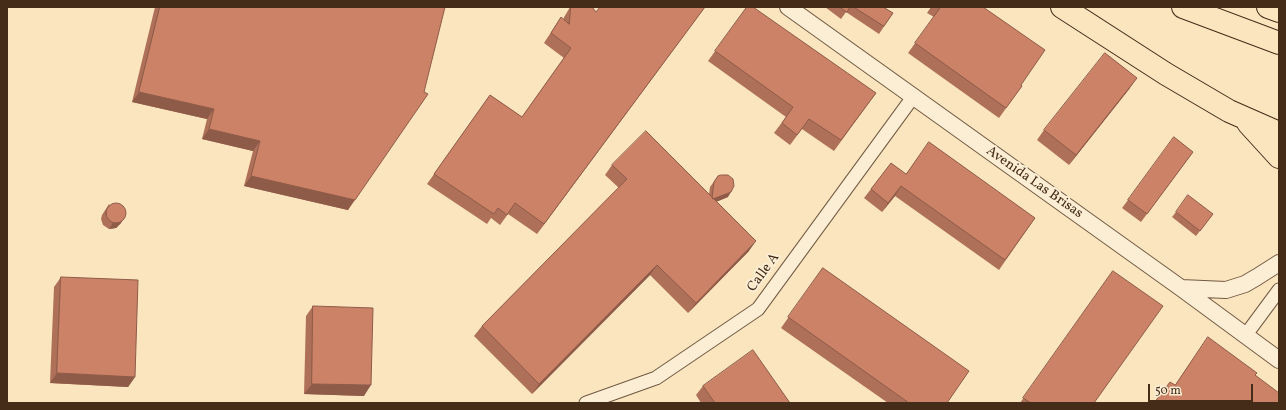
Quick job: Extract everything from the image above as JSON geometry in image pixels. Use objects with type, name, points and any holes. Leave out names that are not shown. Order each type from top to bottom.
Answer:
[{"type":"highway","points":[[1062,7],[1166,74],[1229,111],[1279,133]]},
{"type":"highway","points":[[1183,7],[1279,43]]},
{"type":"highway","points":[[1268,7],[1279,11]]},
{"type":"highway","points":[[1243,117],[1279,157]]},
{"type":"street","name":"Avenida Las Brisas","points":[[788,7],[1181,288],[1245,336],[1278,356]]},
{"type":"street","name":"Calle A","points":[[586,403],[656,378],[758,308],[913,97]]},
{"type":"street","points":[[1181,288],[1226,290],[1245,284],[1279,263]]},
{"type":"street","points":[[1245,336],[1279,290]]},
{"type":"building","points":[[160,7],[445,7],[424,92],[428,94],[355,200],[251,176],[260,141],[209,129],[214,109],[139,92]]},
{"type":"building","points":[[571,7],[592,7],[596,12],[600,7],[705,7],[544,224],[515,203],[507,215],[498,208],[494,214],[434,174],[490,95],[522,117],[571,48],[551,33],[561,17],[569,24]]},
{"type":"building","points":[[747,7],[753,7],[876,93],[841,140],[809,119],[797,135],[782,123],[793,107],[715,51]]},
{"type":"building","points":[[840,7],[850,7],[847,12]]},
{"type":"building","points":[[854,7],[883,7],[893,13],[884,26]]},
{"type":"building","points":[[941,7],[983,7],[1045,50],[1006,108],[915,43]]},
{"type":"building","points":[[1105,53],[1137,78],[1076,155],[1044,130]]},
{"type":"building","points":[[646,131],[756,241],[696,303],[657,265],[539,384],[482,326],[627,179],[612,165]]},
{"type":"building","points":[[1174,137],[1193,152],[1147,214],[1128,200]]},
{"type":"building","points":[[929,142],[1035,218],[1005,260],[901,186],[888,203],[871,189],[891,163],[906,174]]},
{"type":"building","points":[[728,175],[733,179],[734,186],[731,192],[713,199],[714,182],[718,176]]},
{"type":"building","points":[[1188,195],[1213,214],[1200,231],[1176,212]]},
{"type":"building","points":[[116,203],[123,206],[126,213],[123,220],[116,223],[109,220],[106,213],[109,206]]},
{"type":"building","points":[[823,268],[969,371],[947,403],[909,403],[788,317]]},
{"type":"building","points":[[1113,271],[1163,306],[1094,403],[1031,403],[1023,398]]},
{"type":"building","points":[[61,277],[138,280],[135,377],[57,373]]},
{"type":"building","points":[[313,306],[373,308],[371,385],[312,384]]},
{"type":"building","points":[[1208,337],[1257,373],[1255,375],[1279,393],[1279,403],[1154,403],[1170,382],[1175,385]]},
{"type":"building","points":[[753,350],[790,403],[715,403],[703,386]]}]
